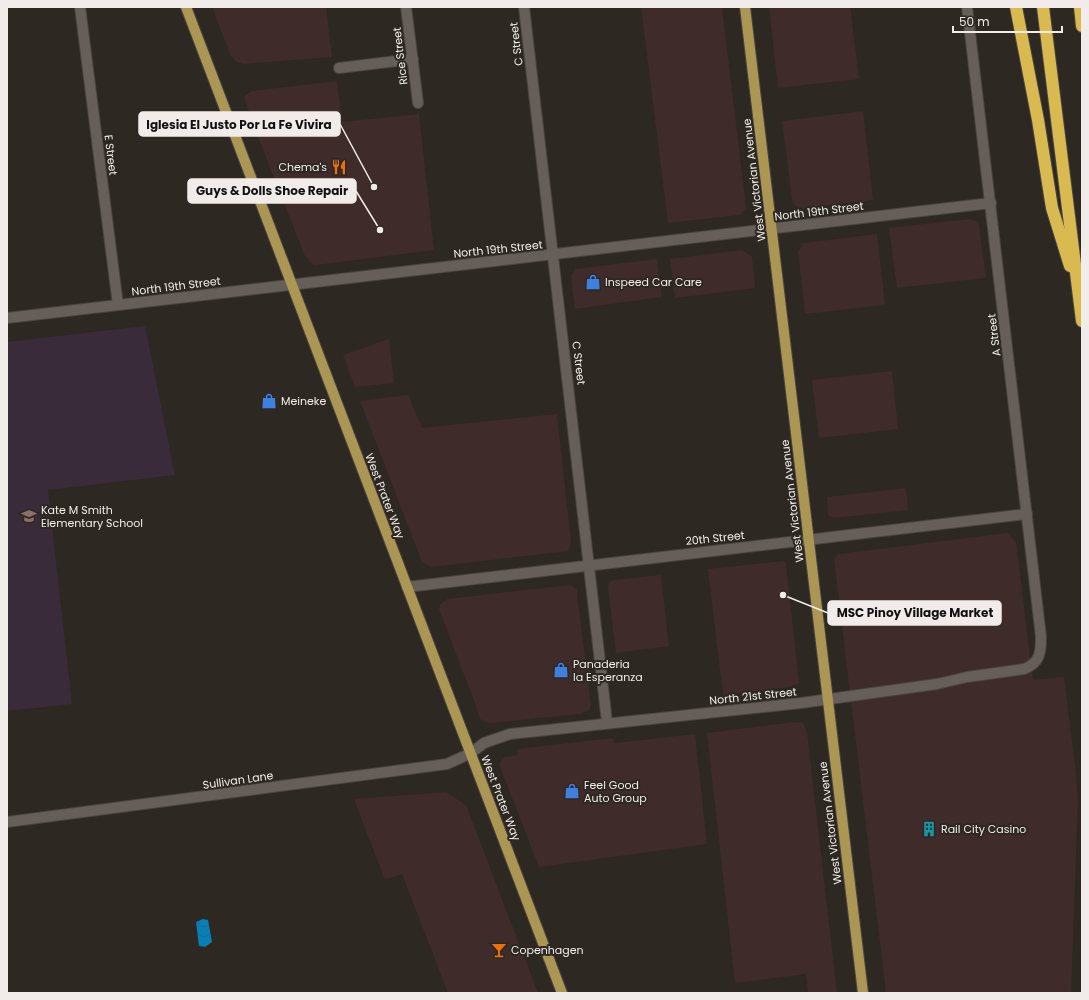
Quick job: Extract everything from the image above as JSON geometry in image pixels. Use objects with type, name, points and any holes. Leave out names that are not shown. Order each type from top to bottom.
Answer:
[{"type":"highway","points":[[1016,7],[1038,120],[1052,208],[1080,300]]},
{"type":"highway","points":[[1043,7],[1082,321]]},
{"type":"highway","points":[[1080,7],[1082,26]]},
{"type":"main road","name":"West Prater Way","points":[[186,7],[562,993]]},
{"type":"main road","name":"West Victorian Avenue","points":[[745,7],[863,993]]},
{"type":"street","name":"E Street","points":[[80,7],[118,305]]},
{"type":"street","name":"Rice Street","points":[[406,7],[418,103]]},
{"type":"street","name":"C Street","points":[[524,7],[607,722]]},
{"type":"street","name":"A Street","points":[[967,7],[1041,637],[1041,651],[1038,660]]},
{"type":"street","points":[[339,68],[412,59]]},
{"type":"street","name":"North 19th Street","points":[[7,318],[991,203]]},
{"type":"street","name":"20th Street","points":[[407,588],[1027,514]]},
{"type":"street","name":"North 21st Street","points":[[471,753],[484,743],[510,734],[607,722],[718,713],[937,684],[967,677],[1024,669],[1032,666],[1038,660]]},
{"type":"street","name":"Sullivan Lane","points":[[7,822],[447,764],[471,753]]},
{"type":"shaded area","points":[[213,7],[326,7],[332,57],[244,64],[237,62],[231,56]]},
{"type":"shaded area","points":[[641,7],[722,7],[746,208],[739,215],[668,223]]},
{"type":"shaded area","points":[[769,7],[850,7],[859,79],[778,88]]},
{"type":"shaded area","points":[[337,81],[342,122],[419,114],[434,250],[316,265],[312,264],[305,256],[256,132],[245,96],[252,91]]},
{"type":"shaded area","points":[[863,111],[873,200],[804,208],[798,207],[793,203],[792,199],[782,121]]},
{"type":"shaded area","points":[[969,219],[975,221],[979,225],[986,278],[897,288],[889,228]]},
{"type":"shaded area","points":[[877,234],[885,305],[805,314],[798,251],[804,243]]},
{"type":"shaded area","points":[[742,250],[752,257],[755,288],[675,298],[670,259]]},
{"type":"shaded area","points":[[657,259],[662,297],[575,309],[571,276],[575,269]]},
{"type":"shaded area","name":"Kate M Smith Elementary School","points":[[145,326],[175,475],[48,490],[72,704],[7,711],[7,342]]},
{"type":"shaded area","points":[[389,339],[394,383],[355,387],[343,355]]},
{"type":"shaded area","points":[[892,371],[898,429],[819,438],[812,380]]},
{"type":"shaded area","points":[[408,395],[422,428],[557,414],[571,542],[569,551],[431,567],[422,562],[360,401]]},
{"type":"shaded area","points":[[906,488],[908,510],[834,518],[828,515],[827,497]]},
{"type":"shaded area","points":[[1008,533],[1016,542],[1033,680],[1064,677],[1078,801],[1071,993],[886,993],[834,559],[838,554]]},
{"type":"shaded area","points":[[785,561],[786,564],[799,683],[789,687],[723,695],[708,569]]},
{"type":"shaded area","points":[[661,575],[669,646],[616,653],[608,587],[609,583],[613,580]]},
{"type":"shaded area","points":[[570,585],[577,590],[591,705],[589,710],[580,714],[491,723],[480,719],[439,609],[440,605],[447,599]]},
{"type":"shaded area","points":[[793,722],[803,723],[807,732],[837,993],[808,993],[806,974],[735,983],[707,733]]},
{"type":"shaded area","points":[[695,734],[707,844],[539,867],[499,764],[504,757],[517,755],[517,749],[612,738],[615,743]]},
{"type":"shaded area","points":[[446,792],[466,805],[538,993],[448,993],[402,874],[385,880],[354,799]]},
{"type":"water","points":[[203,919],[208,920],[212,942],[205,947],[199,946],[196,922]]},
{"type":"place","name":"Chema's","points":[[339,167]]},
{"type":"place","name":"Iglesia El Justo Por La Fe Vivira","points":[[374,187]]},
{"type":"place","name":"Guys & Dolls Shoe Repair","points":[[380,230]]},
{"type":"place","name":"Inspeed Car Care","points":[[593,282]]},
{"type":"place","name":"Meineke","points":[[269,401]]},
{"type":"place","name":"Kate M Smith Elementary School","points":[[29,516]]},
{"type":"place","name":"MSC Pinoy Village Market","points":[[783,595]]},
{"type":"place","name":"Panaderia la Esperanza","points":[[561,670]]},
{"type":"place","name":"Feel Good Auto Group","points":[[572,791]]},
{"type":"place","name":"Rail City Casino","points":[[929,829]]},
{"type":"place","name":"Copenhagen","points":[[499,950]]}]
